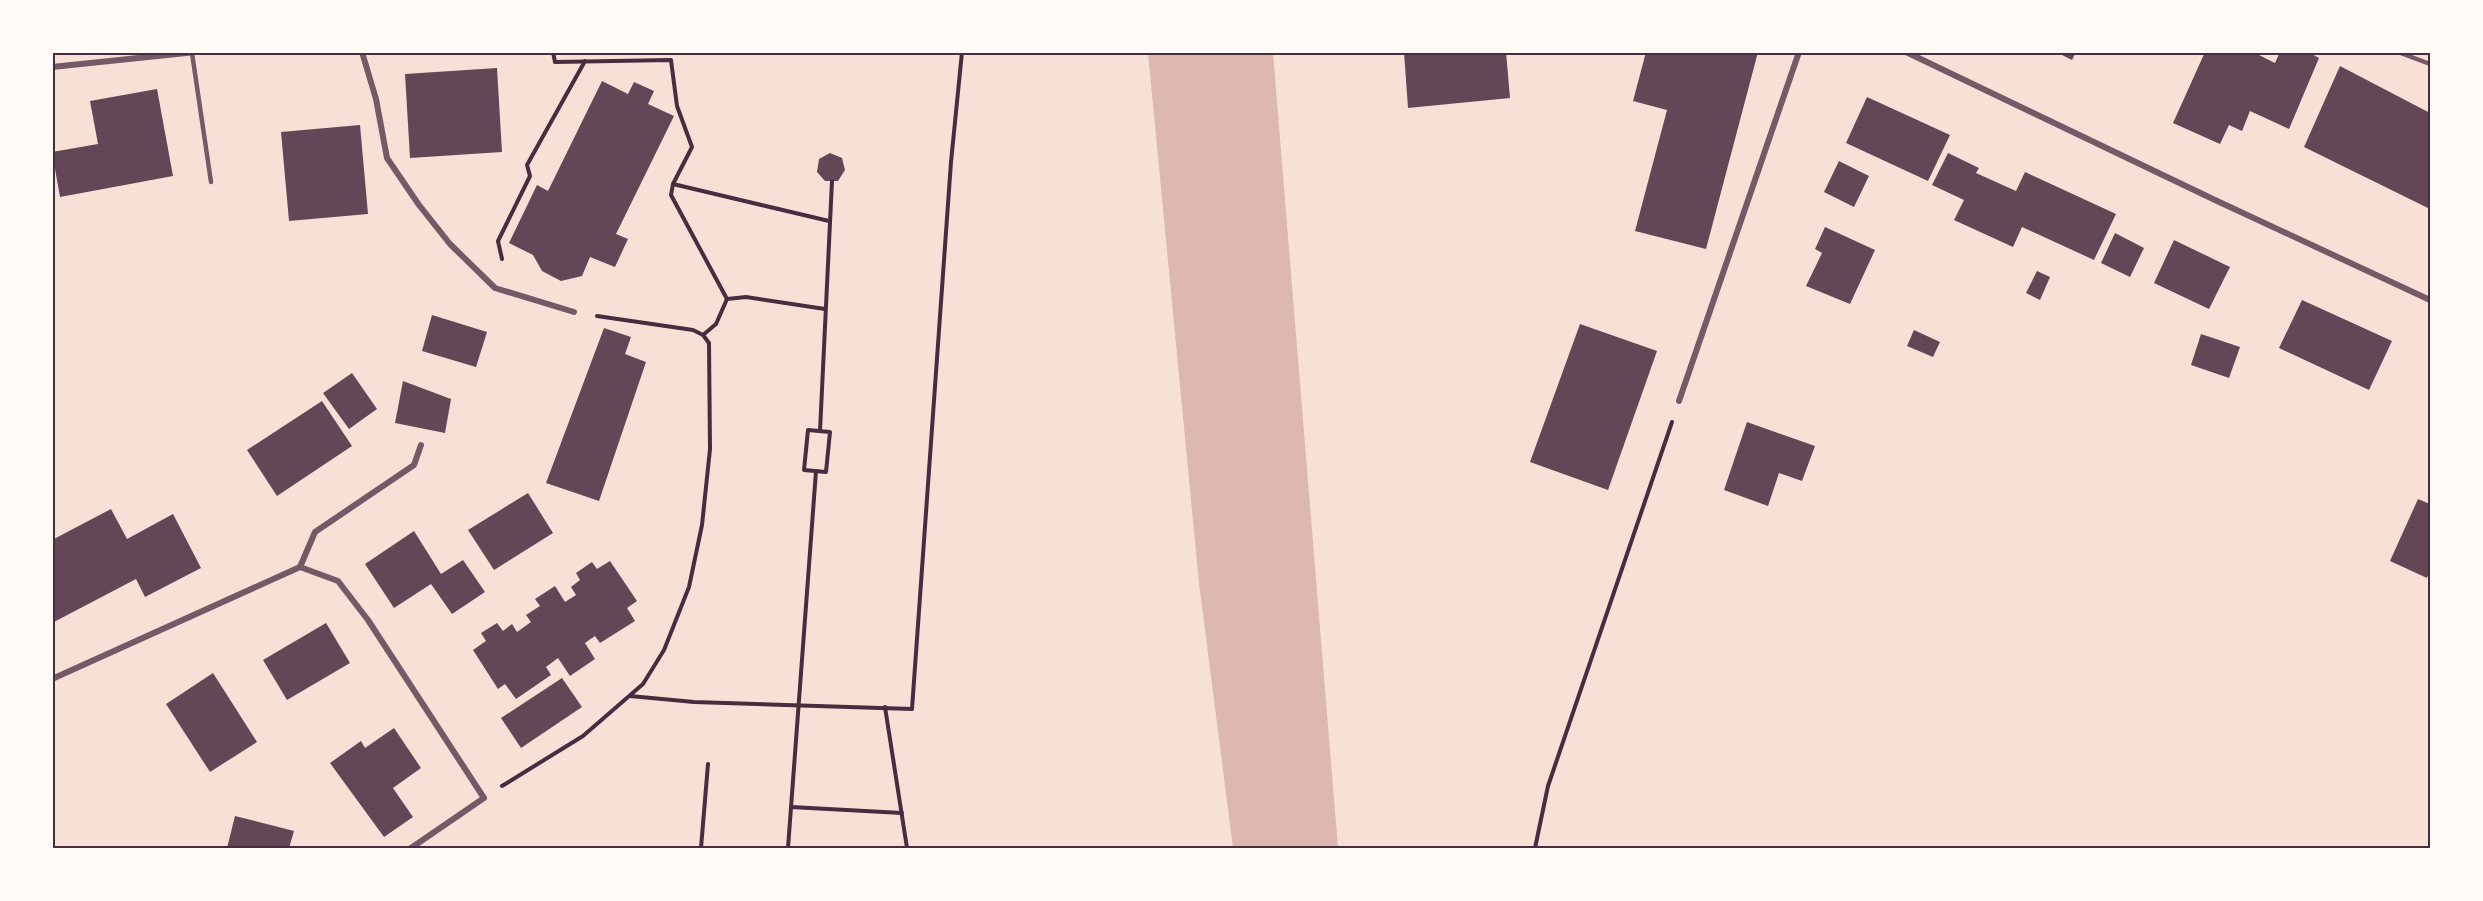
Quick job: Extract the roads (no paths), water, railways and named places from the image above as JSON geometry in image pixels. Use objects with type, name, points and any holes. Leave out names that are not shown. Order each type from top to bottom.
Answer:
[{"type":"street","points":[[362,52],[376,99],[387,158],[418,205],[450,243],[495,288],[574,312]]},
{"type":"street","points":[[1679,401],[1799,52]]},
{"type":"street","points":[[1906,52],[2430,300]]},
{"type":"street","points":[[52,67],[194,53]]},
{"type":"street","points":[[52,679],[300,567],[315,532],[414,465],[421,445]]},
{"type":"street","points":[[300,567],[338,581],[368,620],[484,798],[411,849]]},
{"type":"lane","points":[[2398,52],[2430,64]]},
{"type":"lane","points":[[194,53],[211,182]]}]
